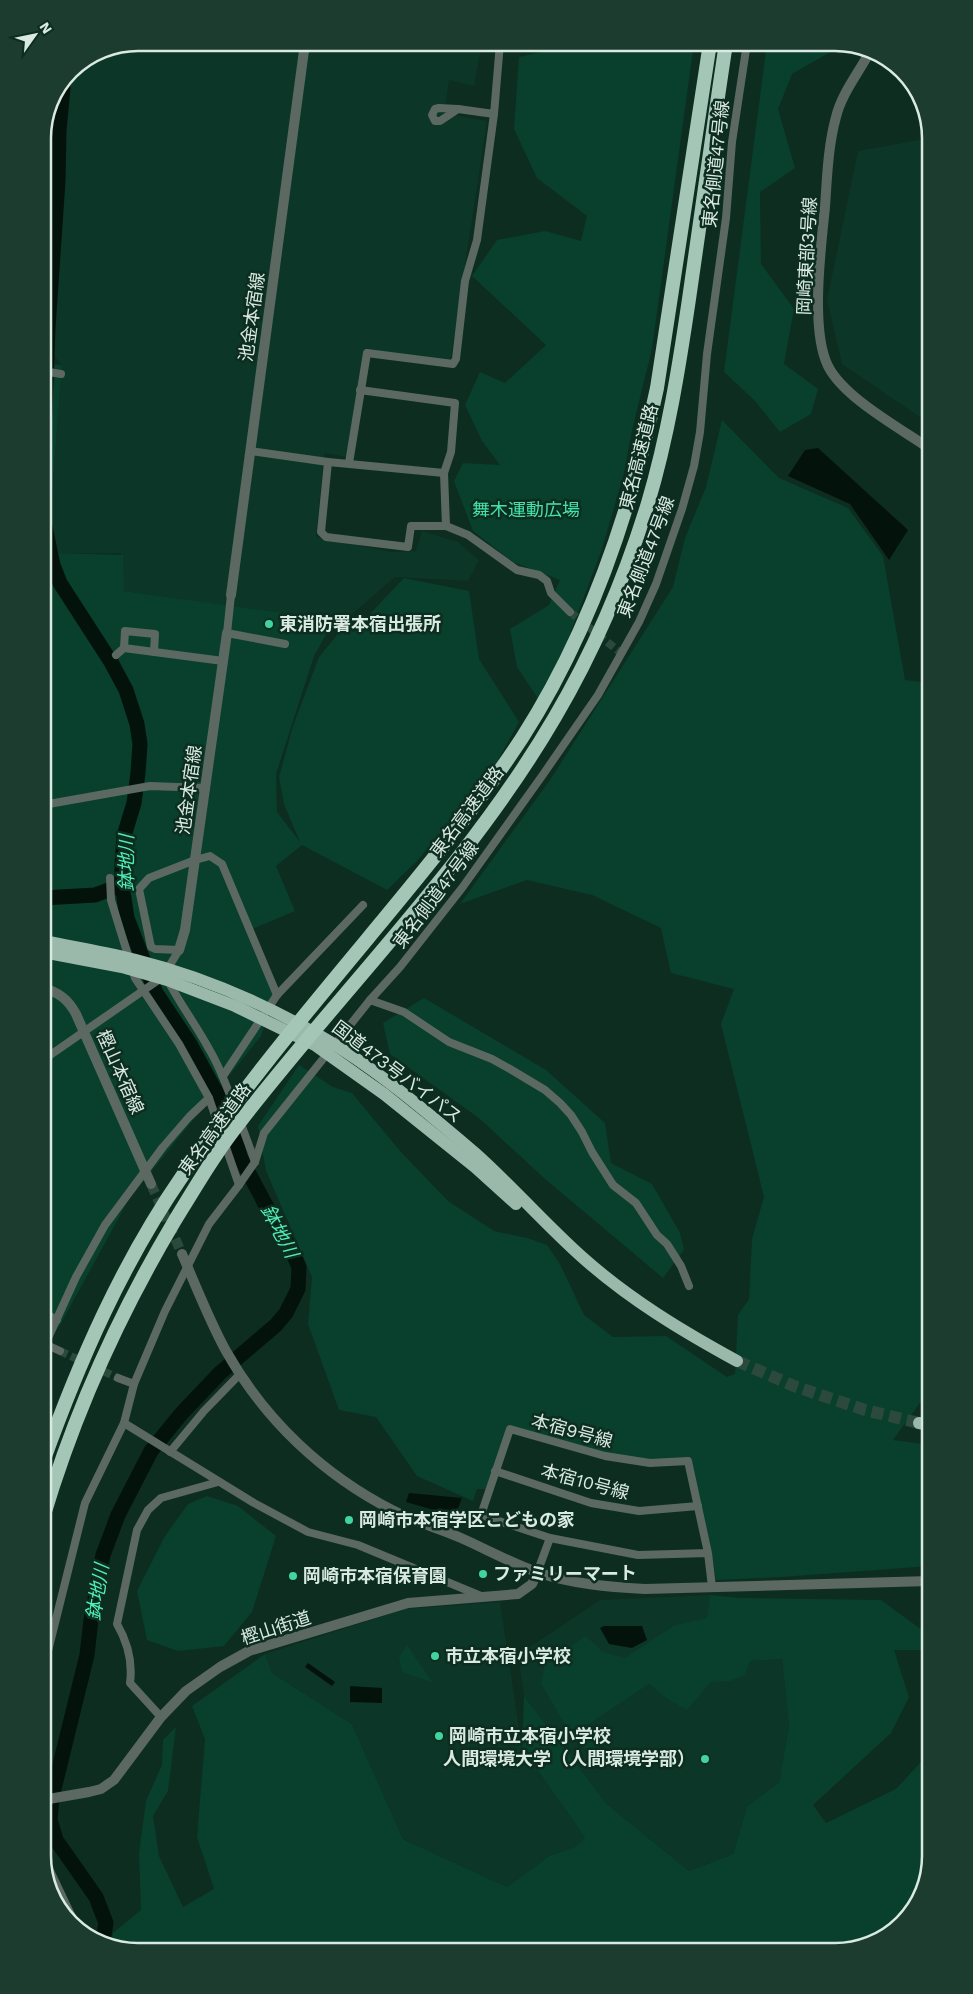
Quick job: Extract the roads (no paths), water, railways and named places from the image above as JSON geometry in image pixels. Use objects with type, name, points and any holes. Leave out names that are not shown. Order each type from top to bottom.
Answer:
[{"type":"highway","name":"東名高速道路","points":[[51,1440],[87,1350],[133,1256],[167,1199],[212,1134],[306,1013],[412,886],[495,778],[523,737],[545,698],[586,615],[622,526],[648,430],[660,370],[709,51]]},
{"type":"highway","name":"東名高速道路","points":[[51,1491],[75,1420],[98,1365],[154,1255],[218,1152],[242,1118],[484,824],[525,766],[582,669],[609,611],[629,561],[648,501],[667,426],[681,351],[725,51]]},
{"type":"highway","name":"国道473号バイパス","points":[[51,943],[94,956],[174,971],[245,998],[314,1033],[348,1061],[393,1086],[475,1154],[580,1256],[621,1290],[679,1329],[737,1361]]},
{"type":"highway","name":"国道473号バイパス","points":[[51,953],[94,956]]},
{"type":"street","name":"池金本宿線","points":[[231,595],[304,51]]},
{"type":"street","points":[[349,463],[367,353],[453,364],[456,359],[465,281],[477,240],[494,114],[499,51]]},
{"type":"street","name":"東名側道47号線","points":[[51,1636],[85,1503],[124,1423],[134,1384],[187,1266],[209,1224],[240,1186],[255,1162],[264,1133],[462,888],[542,776],[598,695],[639,622],[656,584],[682,509],[694,466],[700,432],[726,218],[732,142],[746,51]]},
{"type":"street","name":"岡崎東部3号線","points":[[866,57],[844,96],[836,117],[828,167],[819,273],[821,344],[828,365],[836,378],[850,392],[922,443]]},
{"type":"street","points":[[458,109],[494,114]]},
{"type":"street","points":[[51,372],[62,374]]},
{"type":"street","points":[[360,390],[455,403],[451,452],[444,473],[446,526]]},
{"type":"street","points":[[250,451],[328,462],[444,473]]},
{"type":"street","points":[[328,462],[321,532],[326,537],[408,547],[411,526],[446,526],[468,535],[517,570],[539,575],[547,581],[551,593],[570,612]]},
{"type":"street","points":[[231,595],[227,634],[285,644]]},
{"type":"street","points":[[116,655],[124,648],[125,631],[155,634],[154,652]]},
{"type":"street","name":"池金本宿線","points":[[179,950],[185,930],[227,634]]},
{"type":"street","points":[[124,648],[223,661]]},
{"type":"street","points":[[51,804],[150,786],[206,788]]},
{"type":"street","points":[[179,950],[155,949],[151,947],[139,889],[149,878],[210,856],[222,864],[276,995]]},
{"type":"street","points":[[110,878],[111,900],[135,978],[179,1044],[209,1098],[240,1186]]},
{"type":"street","points":[[223,1076],[276,995],[363,905]]},
{"type":"street","points":[[51,1054],[157,980],[179,950]]},
{"type":"street","points":[[164,972],[177,998],[209,1049],[223,1076],[255,1162]]},
{"type":"street","name":"樫山本宿線","points":[[51,991],[59,994],[69,1002],[84,1030],[151,1184]]},
{"type":"street","points":[[370,1000],[404,1012],[449,1042],[492,1059],[545,1090],[560,1103],[577,1123],[592,1152],[613,1184],[636,1203],[657,1235],[667,1244],[681,1266],[689,1286]]},
{"type":"street","points":[[51,1332],[76,1277],[105,1225],[163,1147],[188,1117],[209,1098]]},
{"type":"street","points":[[182,1254],[225,1349],[256,1398],[275,1420],[328,1470],[395,1512],[537,1572],[576,1582],[613,1588],[645,1589],[922,1581]]},
{"type":"street","points":[[51,1317],[57,1320]]},
{"type":"street","points":[[51,1349],[60,1351]]},
{"type":"street","points":[[170,1452],[239,1372]]},
{"type":"street","points":[[118,1378],[134,1384]]},
{"type":"street","points":[[124,1423],[218,1482],[308,1532],[358,1546],[483,1596]]},
{"type":"street","name":"本宿9号線","points":[[550,1538],[481,1515],[510,1429],[605,1456],[650,1463],[688,1461],[708,1553]]},
{"type":"street","name":"本宿10号線","points":[[495,1471],[591,1503],[630,1510],[639,1511],[698,1506]]},
{"type":"street","points":[[161,1717],[130,1683],[132,1668],[126,1640],[117,1624],[137,1530],[148,1510],[161,1498],[218,1482]]},
{"type":"street","points":[[537,1572],[550,1538],[638,1556],[708,1553],[712,1587]]},
{"type":"street","name":"樫山街道","points":[[51,1799],[101,1789],[114,1780],[161,1717],[186,1691],[220,1667],[249,1651],[408,1604],[518,1594],[532,1584],[537,1572]]},
{"type":"street","points":[[57,1886],[64,1901]]},
{"type":"waterway","name":"鉢地川","points":[[51,284],[62,96]]},
{"type":"waterway","name":"鉢地川","points":[[51,555],[60,583],[111,662],[126,690],[137,724],[140,744],[138,773],[134,803],[124,836],[122,864],[122,885],[127,918],[156,993],[190,1044],[215,1090],[232,1123],[240,1157],[299,1267],[298,1289],[286,1313],[276,1325],[220,1373],[181,1414],[151,1451],[118,1515],[103,1555],[91,1620],[87,1655],[52,1797],[51,1808]]},
{"type":"waterway","points":[[51,898],[95,895],[122,885]]},
{"type":"waterway","name":"鉢地川","points":[[51,1823],[56,1840],[96,1897],[106,1923],[104,1936]]},
{"type":"tunnel","points":[[570,612],[621,653]]},
{"type":"tunnel","points":[[151,1184],[182,1254]]},
{"type":"tunnel","points":[[60,1351],[118,1378]]},
{"type":"tunnel","points":[[737,1361],[794,1386],[865,1410],[919,1423]]},
{"type":"place","name":"東消防署本宿出張所","points":[[269,624]]},
{"type":"place","name":"岡崎市本宿学区こどもの家","points":[[349,1520]]},
{"type":"place","name":"ファミリーマート","points":[[483,1574]]},
{"type":"place","name":"岡崎市本宿保育園","points":[[293,1576]]},
{"type":"place","name":"市立本宿小学校","points":[[435,1656]]},
{"type":"place","name":"岡崎市立本宿小学校","points":[[439,1736]]},
{"type":"place","name":"人間環境大学（人間環境学部）","points":[[705,1759]]},
{"type":"park label","name":"舞木運動広場","points":[[526,510]]}]
